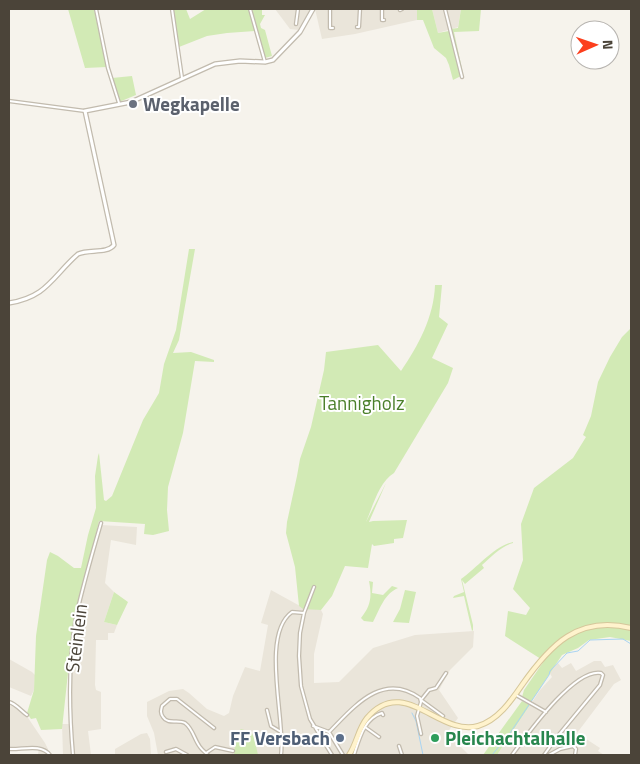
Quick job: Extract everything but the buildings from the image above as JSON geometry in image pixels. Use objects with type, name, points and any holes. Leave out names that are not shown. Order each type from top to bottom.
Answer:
[{"type":"main road","points":[[349,755],[362,725],[374,711],[392,703],[406,702],[459,726],[480,725],[497,715],[516,695],[536,665],[552,647],[575,633],[600,626],[631,628]]},
{"type":"street","points":[[96,9],[108,68],[120,105]]},
{"type":"street","points":[[172,9],[182,79]]},
{"type":"street","points":[[250,9],[265,62]]},
{"type":"street","points":[[296,24],[298,9]]},
{"type":"street","points":[[9,101],[86,111],[138,100],[209,66],[226,62],[265,62],[276,58],[300,32],[313,9]]},
{"type":"street","points":[[330,9],[330,28],[333,28]]},
{"type":"street","points":[[357,27],[360,27],[360,9]]},
{"type":"street","points":[[382,9],[382,20],[384,20]]},
{"type":"street","points":[[445,9],[462,77]]},
{"type":"street","points":[[9,302],[38,294],[78,254],[86,251],[111,249],[114,245],[86,111]]},
{"type":"street","name":"Steinlein","points":[[73,755],[70,709],[74,629],[101,523]]},
{"type":"street","points":[[314,587],[302,612],[298,656],[300,676],[308,716],[332,755]]},
{"type":"street","points":[[281,755],[282,746],[276,678],[278,642],[286,617],[292,612],[302,612]]},
{"type":"street","points":[[421,734],[417,716],[421,700],[428,690],[436,688],[446,673]]},
{"type":"street","points":[[512,755],[529,730],[576,682],[590,674],[601,673],[603,675],[600,685],[556,737],[544,755]]},
{"type":"street","points":[[329,732],[348,712],[372,693],[387,689],[399,689],[417,696],[442,718]]},
{"type":"street","points":[[516,695],[546,712]]},
{"type":"street","points":[[214,728],[177,699],[170,699],[162,706],[160,711],[163,718],[185,724],[192,732],[199,746],[207,754],[215,747],[232,751]]},
{"type":"street","points":[[9,702],[15,704],[27,714]]},
{"type":"street","points":[[267,710],[271,726],[281,732]]},
{"type":"street","points":[[354,755],[369,721],[376,714],[382,712],[383,715]]},
{"type":"street","points":[[313,726],[329,732],[343,755]]},
{"type":"street","points":[[365,727],[379,737]]},
{"type":"street","points":[[398,746],[401,755]]},
{"type":"street","points":[[549,755],[560,749],[573,746],[576,749],[575,755]]},
{"type":"street","points":[[9,749],[38,748],[48,752],[50,755]]},
{"type":"street","points":[[166,752],[176,749],[187,755]]},
{"type":"shaded area","points":[[275,9],[310,9],[299,30],[290,29]]},
{"type":"shaded area","points":[[315,9],[417,9],[417,20],[355,34],[322,39]]},
{"type":"shaded area","points":[[432,9],[461,9],[458,27],[438,33]]},
{"type":"shaded area","points":[[101,525],[137,527],[136,545],[111,540],[105,583],[114,592],[104,622],[117,625],[114,633],[108,633],[108,640],[96,640],[95,685],[96,690],[101,692],[101,729],[88,731],[91,755],[63,755],[62,724],[72,724],[70,710],[74,637]]},
{"type":"shaded area","points":[[271,590],[300,606],[321,610],[323,614],[314,654],[314,683],[339,682],[373,648],[415,635],[474,631],[473,647],[450,670],[439,690],[458,718],[447,733],[469,755],[158,755],[154,733],[147,716],[147,702],[169,691],[183,689],[207,709],[224,716],[229,713],[233,696],[245,667],[260,671],[268,625],[261,623]]},
{"type":"shaded area","points":[[9,659],[35,675],[34,690],[31,696],[9,687]]},
{"type":"shaded area","points":[[594,661],[601,661],[605,667],[613,665],[621,680],[614,684],[577,733],[600,748],[598,751],[604,755],[497,755],[540,690],[552,677],[549,672],[558,663],[562,668],[571,663],[576,671]]},
{"type":"shaded area","points":[[9,704],[22,709],[45,743],[48,749],[47,755],[38,755],[39,746],[9,747]]},
{"type":"shaded area","points":[[147,733],[150,739],[151,755],[115,755],[115,749],[141,734]]},
{"type":"green space","points":[[68,9],[94,9],[107,67],[85,68]]},
{"type":"green space","points":[[173,9],[186,9],[190,19],[206,9],[262,9],[262,15],[265,15],[260,24],[261,28],[265,30],[272,56],[265,58],[255,21],[253,21],[255,31],[207,36],[179,47]]},
{"type":"green space","points":[[417,9],[432,9],[438,33],[449,31],[461,76],[453,80],[446,58],[434,48],[423,20],[417,20]]},
{"type":"green space","points":[[461,9],[481,9],[479,31],[454,32],[464,78],[450,29],[458,28]]},
{"type":"green space","points":[[132,76],[136,95],[119,102],[112,78]]},
{"type":"green space","points":[[189,249],[195,249],[179,340],[173,353],[191,352],[214,360],[214,362],[195,361],[183,433],[168,487],[167,510],[169,531],[153,535],[144,534],[145,524],[99,521],[72,635],[62,729],[41,730],[36,718],[31,719],[27,713],[34,690],[36,636],[47,560],[50,552],[74,568],[81,568],[96,508],[95,476],[99,453],[104,500],[106,501],[112,496],[143,420],[159,393],[164,364],[176,330]]},
{"type":"green space","name":"Tannigholz","points":[[435,285],[442,285],[439,317],[448,324],[432,358],[453,368],[448,383],[394,473],[380,488],[366,522],[386,483],[369,522],[407,520],[403,538],[394,539],[394,543],[374,546],[372,544],[368,568],[345,566],[332,596],[321,610],[303,609],[299,606],[295,567],[286,533],[300,459],[311,427],[324,370],[326,352],[378,345],[401,371],[424,331],[432,308]]},
{"type":"green space","points":[[631,328],[631,641],[610,637],[589,640],[578,648],[562,655],[531,702],[522,697],[524,690],[544,661],[505,636],[508,611],[526,615],[530,608],[513,589],[523,560],[521,524],[534,488],[573,458],[586,437],[583,435],[591,416],[598,382],[622,337]]},
{"type":"green space","points":[[513,542],[493,555],[482,565],[484,568],[465,584],[462,580],[473,625],[472,631],[464,596],[453,598],[464,592],[461,579],[499,548]]},
{"type":"green space","points":[[369,581],[373,582],[372,593],[383,595],[392,586],[398,588],[386,598],[373,622],[364,621],[361,618],[370,601]]},
{"type":"green space","points":[[405,590],[416,592],[409,623],[393,622],[400,609]]},
{"type":"green space","points":[[114,592],[128,602],[117,625],[104,622]]},
{"type":"green space","points":[[522,701],[530,705],[497,755],[483,755]]},
{"type":"green space","points":[[241,729],[251,732],[258,755],[234,755],[236,734]]},
{"type":"waterway","points":[[492,755],[510,733],[550,671],[567,653],[578,651],[590,640],[623,639],[631,644]]},
{"type":"waterway","points":[[412,713],[416,721],[423,755]]},
{"type":"place","name":"Wegkapelle","points":[[133,104]]},
{"type":"place","name":"FF Versbach","points":[[340,738]]},
{"type":"place","name":"Pleichachtalhalle","points":[[435,738]]}]
